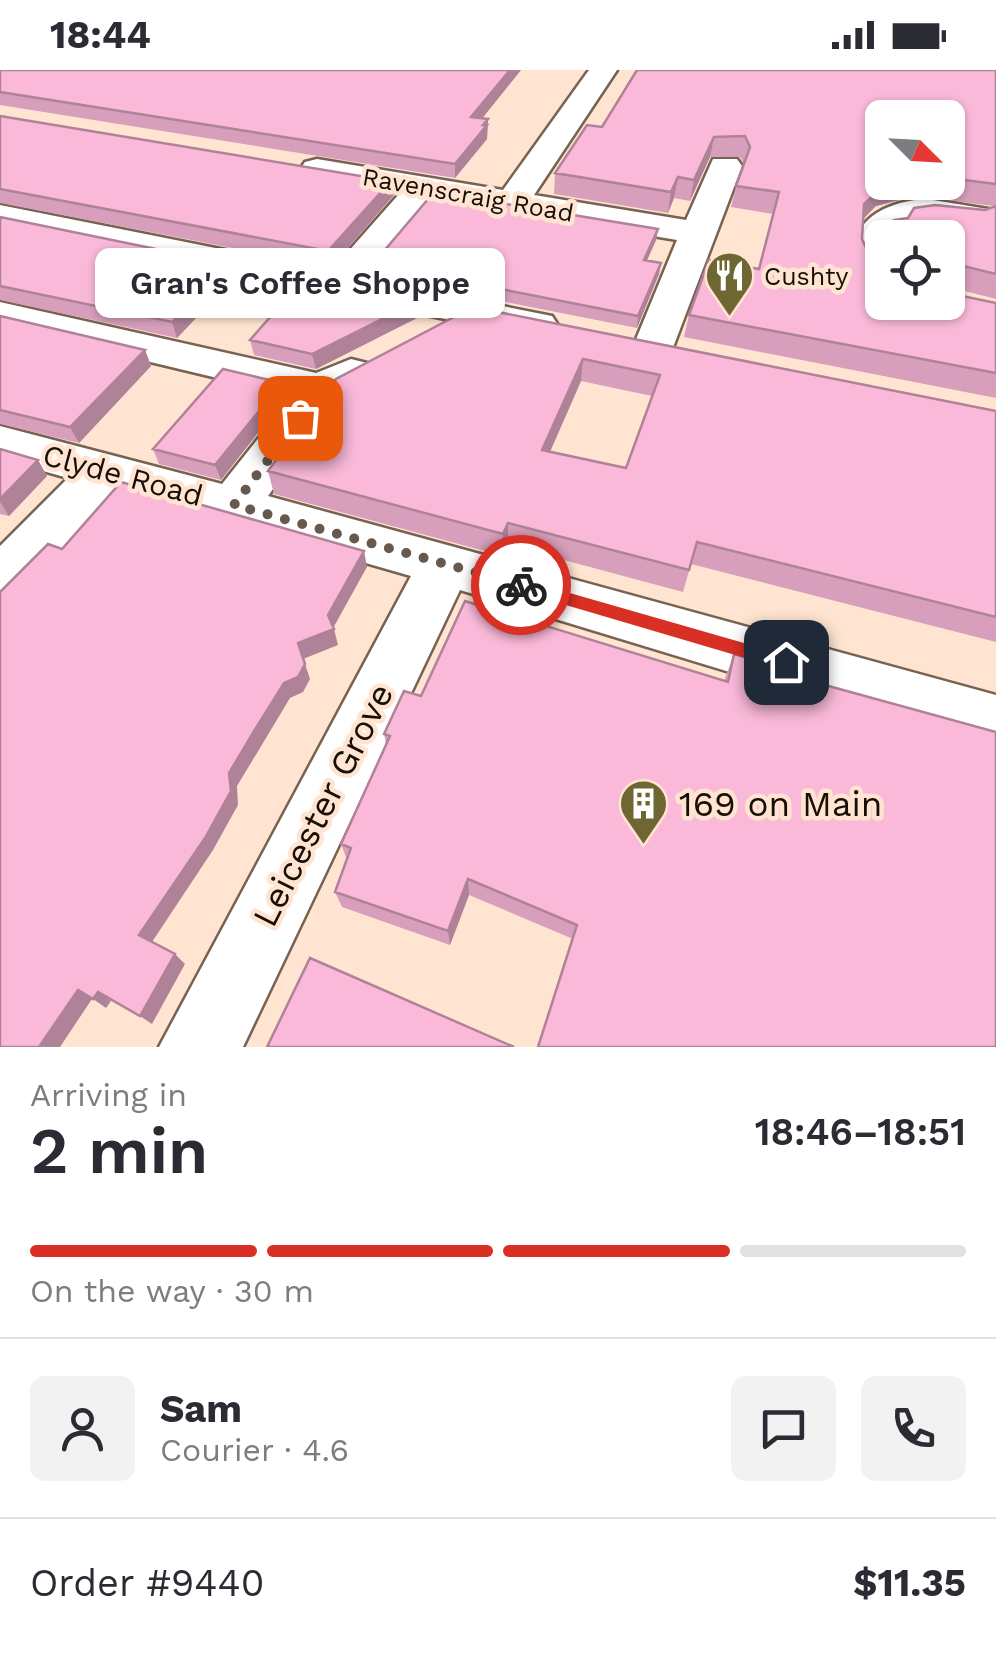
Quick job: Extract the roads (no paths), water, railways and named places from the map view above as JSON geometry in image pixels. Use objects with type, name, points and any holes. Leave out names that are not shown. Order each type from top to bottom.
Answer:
[{"type":"street","points":[[512,202],[604,70]]},
{"type":"street","name":"Ravenscraig Road","points":[[292,165],[699,234]]},
{"type":"street","points":[[0,216],[635,345],[699,234],[725,166]]},
{"type":"street","points":[[341,285],[424,187]]},
{"type":"street","points":[[885,220],[918,208],[981,218]]},
{"type":"street","points":[[234,505],[322,389],[468,311]]},
{"type":"street","points":[[0,314],[322,389]]},
{"type":"street","name":"Clyde Road","points":[[0,442],[446,564],[996,724]]},
{"type":"street","points":[[0,581],[104,471]]},
{"type":"street","name":"Leicester Grove","points":[[200,1047],[446,564]]},
{"type":"place","name":"Cushty","points":[[729,318]]},
{"type":"place","name":"Gran's Coffee Shoppe","points":[[300,418]]},
{"type":"place","name":"169 on Main","points":[[644,846]]}]
